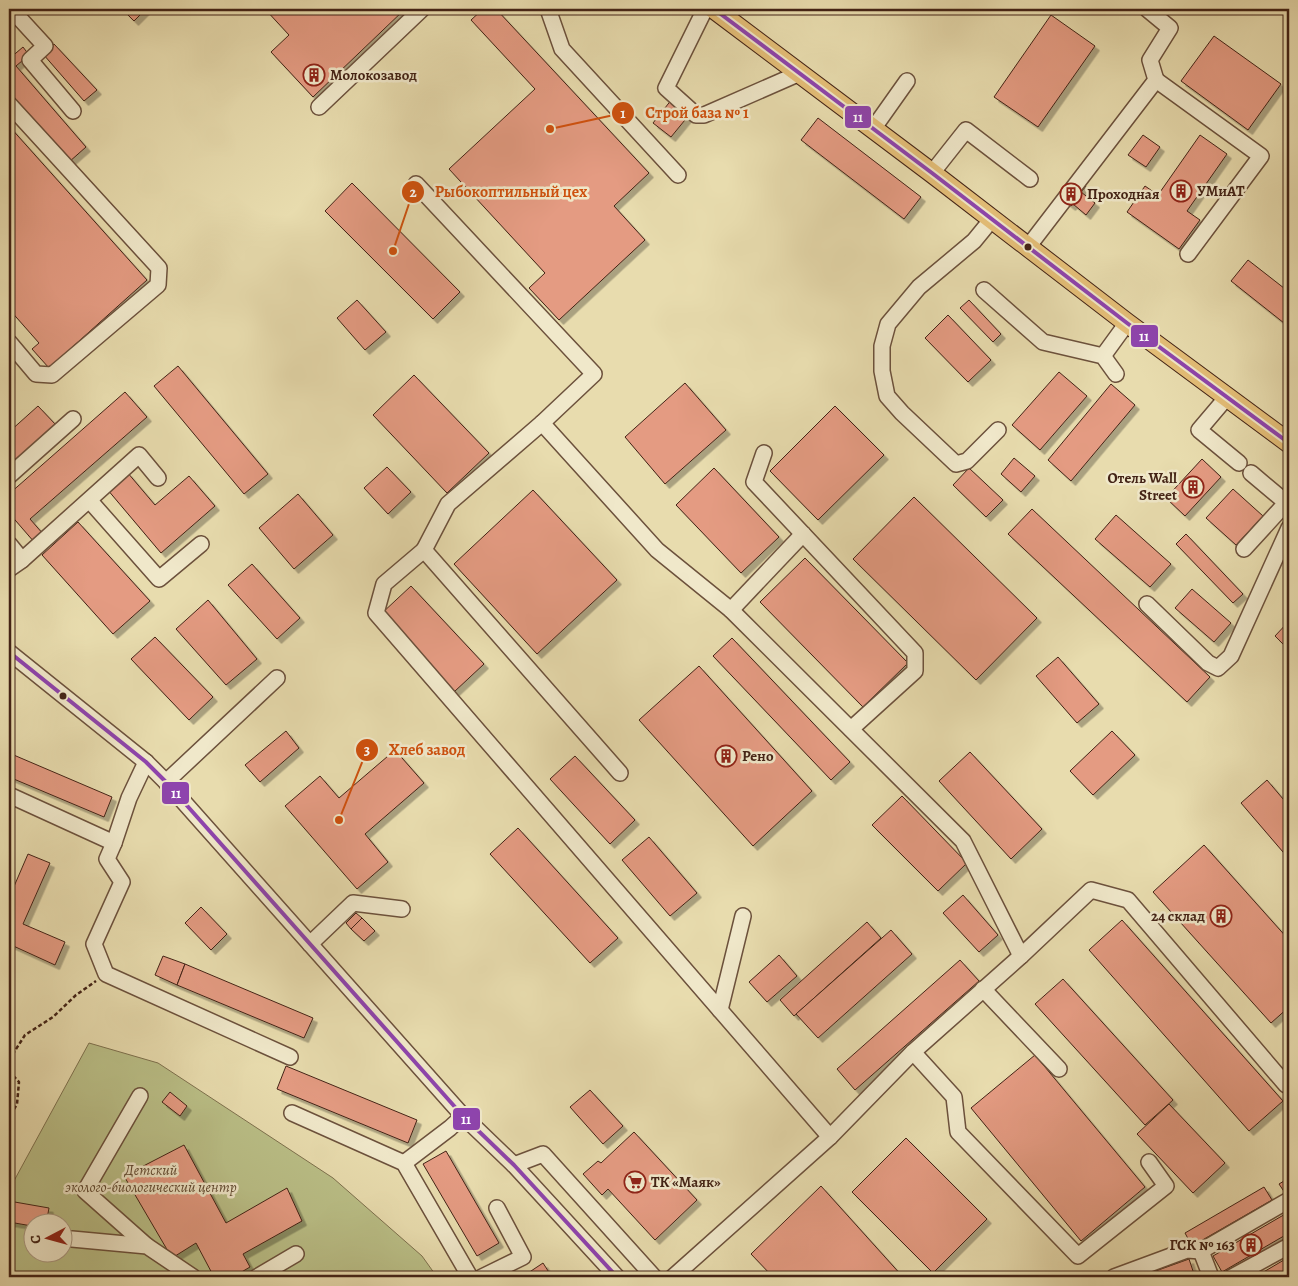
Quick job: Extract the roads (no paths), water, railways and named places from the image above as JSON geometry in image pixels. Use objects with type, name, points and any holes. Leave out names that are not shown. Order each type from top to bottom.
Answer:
[{"type":"main road","points":[[714,9],[1127,323],[1289,443]]},
{"type":"street","points":[[11,9],[45,46],[30,60],[73,111]]},
{"type":"street","points":[[319,107],[422,9]]},
{"type":"street","points":[[548,9],[562,49],[678,175]]},
{"type":"street","points":[[705,9],[666,88],[696,115],[704,115],[800,73]]},
{"type":"street","points":[[1147,9],[1170,28],[1150,60],[1156,80],[1261,156],[1188,254]]},
{"type":"street","points":[[1028,247],[1156,80]]},
{"type":"street","points":[[873,129],[907,81]]},
{"type":"street","points":[[9,104],[159,268],[158,285],[52,375],[36,374],[9,342]]},
{"type":"street","points":[[932,174],[966,130],[1030,179]]},
{"type":"street","points":[[416,184],[594,374],[542,423],[448,504],[424,550],[384,584],[376,613],[830,1137]]},
{"type":"street","points":[[992,219],[974,241],[919,287],[888,324],[882,346],[882,371],[887,396],[902,413],[956,464],[967,461],[998,430]]},
{"type":"street","points":[[984,290],[1043,342],[1102,356],[1116,374]]},
{"type":"street","points":[[1102,356],[1127,323]]},
{"type":"street","points":[[1227,397],[1199,430],[1288,504],[1244,549]]},
{"type":"street","points":[[9,476],[73,419]]},
{"type":"street","points":[[542,423],[657,550],[731,610],[964,841],[1022,956]]},
{"type":"street","points":[[764,452],[754,482],[915,653],[915,671],[851,729]]},
{"type":"street","points":[[9,569],[90,501],[139,455],[158,478]]},
{"type":"street","points":[[90,501],[159,579],[201,544]]},
{"type":"street","points":[[1147,604],[1208,663],[1218,668],[1231,656],[1289,528]]},
{"type":"street","points":[[731,610],[803,534]]},
{"type":"street","points":[[9,544],[22,560]]},
{"type":"street","points":[[424,550],[620,773]]},
{"type":"street","points":[[9,652],[146,762],[166,782],[463,1116],[514,1165],[617,1277]]},
{"type":"street","points":[[166,782],[277,678]]},
{"type":"street","points":[[146,762],[129,798],[107,859],[122,882],[94,944],[106,974],[290,1057]]},
{"type":"street","points":[[9,795],[114,843]]},
{"type":"street","points":[[672,1277],[830,1137],[913,1052],[1022,956],[1091,890],[1128,900],[1286,1085],[1289,1086]]},
{"type":"street","points":[[310,944],[353,903],[402,909]]},
{"type":"street","points":[[720,1010],[743,916]]},
{"type":"street","points":[[983,989],[1059,1069]]},
{"type":"street","points":[[913,1052],[954,1097],[958,1132],[1078,1256],[1166,1186],[1149,1162]]},
{"type":"street","points":[[140,1096],[85,1191],[146,1246],[193,1277]]},
{"type":"street","points":[[292,1113],[404,1163],[470,1277]]},
{"type":"street","points":[[404,1163],[463,1116]]},
{"type":"street","points":[[514,1165],[543,1154],[654,1277]]},
{"type":"street","points":[[1114,1277],[1187,1250],[1201,1251],[1289,1200]]},
{"type":"street","points":[[482,1277],[523,1257],[497,1208]]},
{"type":"street","points":[[72,1239],[146,1246]]},
{"type":"street","points":[[1232,1277],[1289,1246]]},
{"type":"street","points":[[1201,1251],[1211,1277]]},
{"type":"street","points":[[257,1277],[296,1254]]},
{"type":"place","name":"Молокозавод","points":[[314,75]]},
{"type":"place","name":"Строй база № 1","points":[[550,129]]},
{"type":"place","name":"УМиАТ","points":[[1181,191]]},
{"type":"place","name":"Проходная","points":[[1071,194]]},
{"type":"place","name":"Рыбокоптильный цех","points":[[393,251]]},
{"type":"place","name":"Отель Wall Street","points":[[1193,487]]},
{"type":"place","name":"Рено","points":[[726,756]]},
{"type":"place","name":"Хлеб завод","points":[[339,820]]},
{"type":"place","name":"24 склад","points":[[1221,916]]},
{"type":"place","name":"ТК «Маяк»","points":[[635,1182]]},
{"type":"place","name":"ГСК № 163","points":[[1251,1245]]},
{"type":"park label","name":"Детский эколого-биологический центр","points":[[151,1178]]}]
